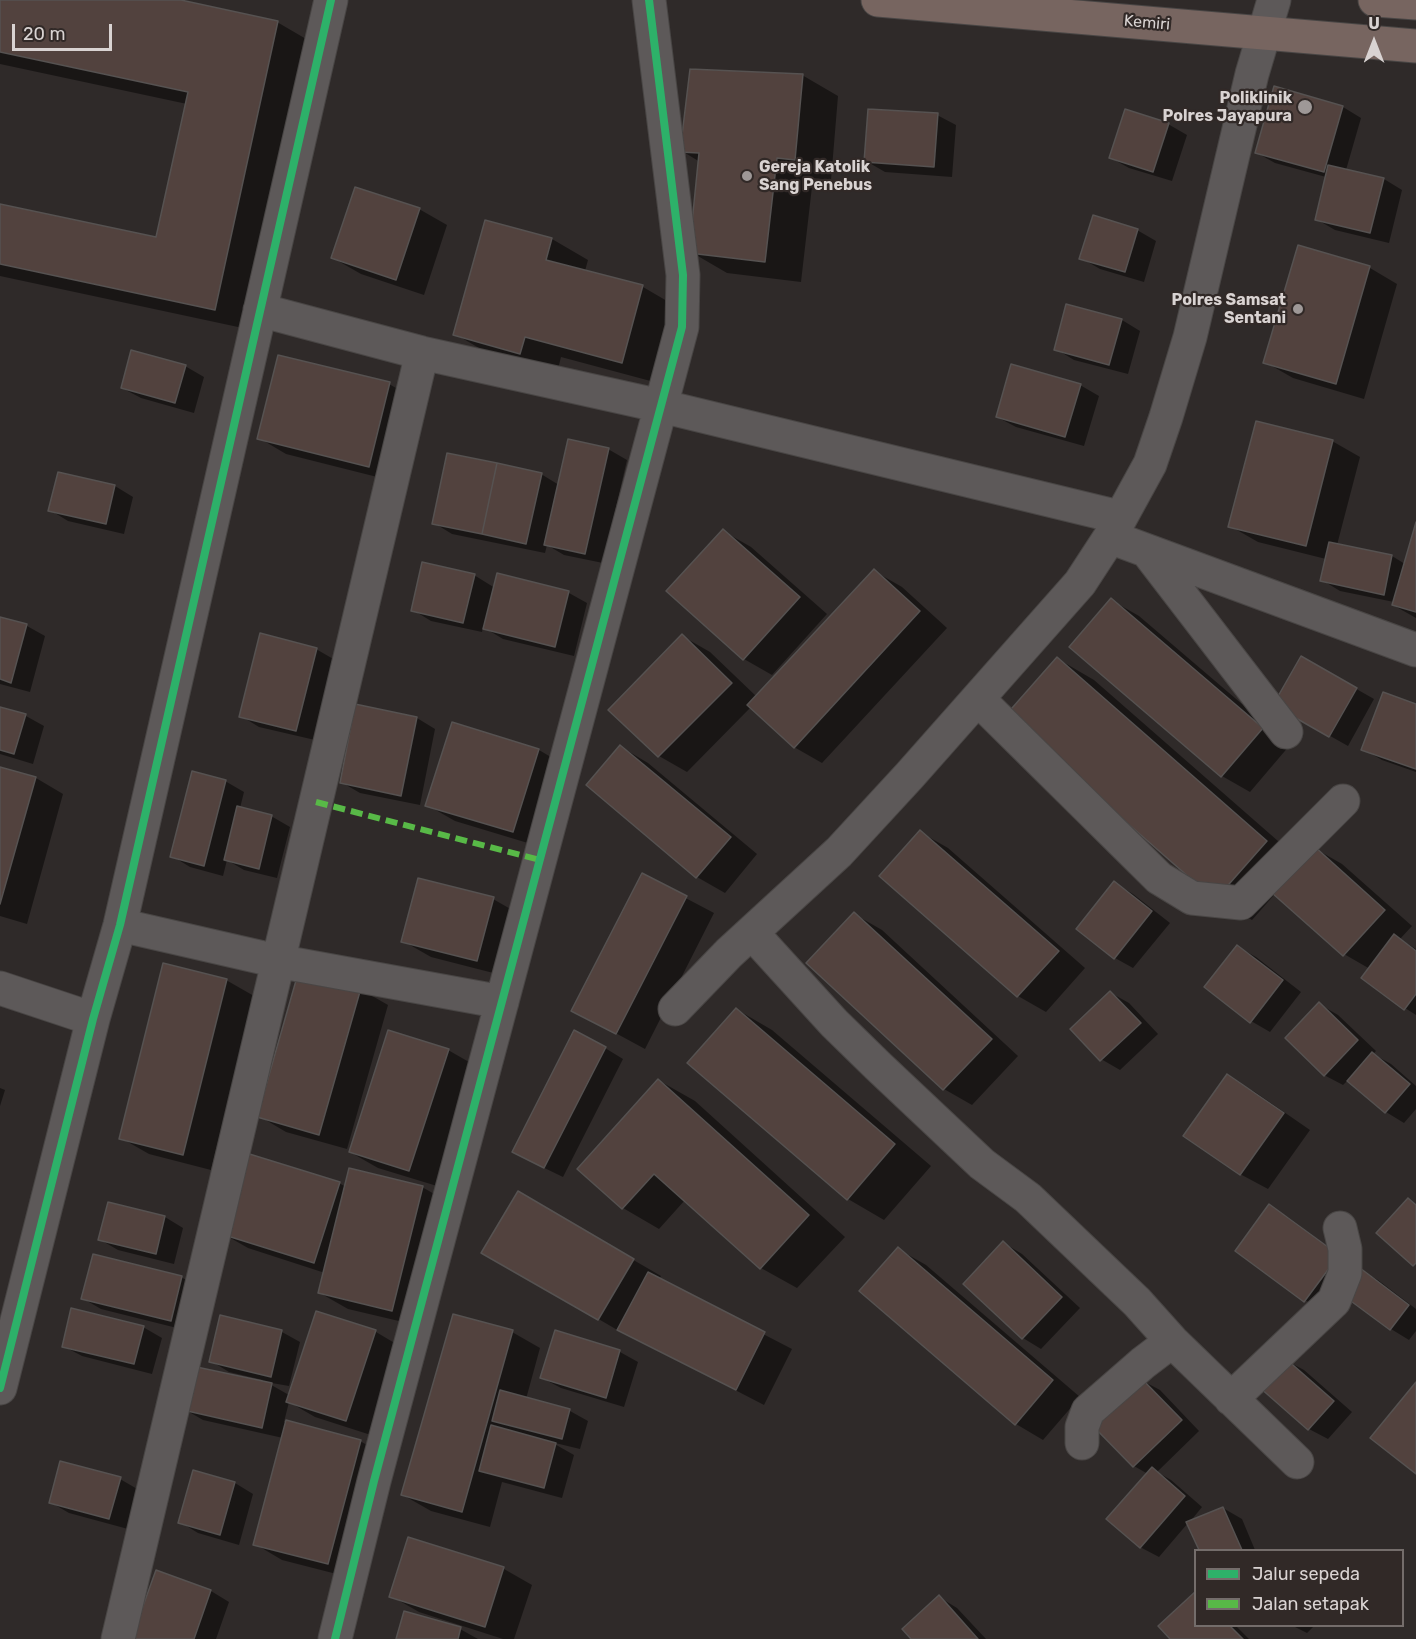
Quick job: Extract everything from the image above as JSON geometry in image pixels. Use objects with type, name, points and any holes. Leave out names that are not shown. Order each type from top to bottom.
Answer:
[{"type":"highway","name":"Kemiri","points":[[878,0],[1416,46]]},
{"type":"highway","points":[[1375,0],[1416,3]]},
{"type":"street","points":[[0,1388],[93,1019],[120,925],[331,0]]},
{"type":"street","points":[[335,1639],[374,1481],[682,327],[684,293],[649,0]]},
{"type":"street","points":[[675,1009],[839,852],[979,700],[1080,583],[1115,527],[1150,464],[1190,337],[1210,243],[1263,33],[1274,0]]},
{"type":"street","points":[[260,310],[422,353],[661,406],[1115,527],[1148,550],[1416,650]]},
{"type":"street","points":[[118,1639],[422,353]]},
{"type":"street","points":[[1148,550],[1286,732]]},
{"type":"street","points":[[979,700],[1159,878],[1192,898],[1241,903],[1343,801]]},
{"type":"street","points":[[120,925],[277,961],[502,1002]]},
{"type":"street","points":[[752,933],[834,1023],[878,1066],[982,1164],[1028,1198],[1137,1302],[1172,1341],[1297,1462]]},
{"type":"street","points":[[0,988],[93,1019]]},
{"type":"street","points":[[1231,1399],[1334,1301],[1345,1273],[1346,1249],[1340,1228]]},
{"type":"street","points":[[1082,1443],[1082,1427],[1088,1411],[1172,1341]]},
{"type":"building","points":[[0,0],[181,0],[278,21],[215,310],[0,264],[0,204],[156,237],[188,92],[0,52]]},
{"type":"building","points":[[690,69],[803,74],[795,160],[777,158],[765,262],[689,253],[699,153],[680,152]]},
{"type":"building","points":[[1274,86],[1343,106],[1324,172],[1255,153]]},
{"type":"building","points":[[868,109],[938,113],[934,167],[864,162]]},
{"type":"building","points":[[1125,109],[1169,123],[1153,172],[1109,158]]},
{"type":"building","points":[[1328,165],[1384,178],[1370,233],[1315,220]]},
{"type":"building","points":[[355,187],[420,208],[396,280],[331,258]]},
{"type":"building","points":[[1093,215],[1138,229],[1125,272],[1079,259]]},
{"type":"building","points":[[485,220],[552,238],[546,260],[643,285],[622,363],[525,337],[520,354],[453,335]]},
{"type":"building","points":[[1298,245],[1370,266],[1336,384],[1263,363]]},
{"type":"building","points":[[1066,304],[1122,319],[1109,365],[1054,350]]},
{"type":"building","points":[[131,350],[186,365],[175,403],[121,388]]},
{"type":"building","points":[[278,355],[390,382],[369,467],[257,439]]},
{"type":"building","points":[[1011,364],[1081,384],[1065,437],[996,417]]},
{"type":"building","points":[[1256,421],[1333,440],[1306,546],[1228,527]]},
{"type":"building","points":[[568,439],[609,448],[585,554],[544,545]]},
{"type":"building","points":[[447,453],[497,463],[482,534],[432,524]]},
{"type":"building","points":[[497,463],[542,473],[526,544],[482,534]]},
{"type":"building","points":[[58,472],[115,485],[106,524],[48,511]]},
{"type":"building","points":[[1416,522],[1416,612],[1392,605]]},
{"type":"building","points":[[723,529],[800,597],[743,660],[666,591]]},
{"type":"building","points":[[1329,542],[1392,555],[1384,595],[1320,581]]},
{"type":"building","points":[[422,562],[475,574],[463,623],[411,611]]},
{"type":"building","points":[[874,569],[920,611],[794,748],[747,705]]},
{"type":"building","points":[[497,573],[569,591],[555,647],[483,629]]},
{"type":"building","points":[[1111,598],[1263,728],[1221,777],[1069,647]]},
{"type":"building","points":[[0,617],[27,624],[11,683],[0,679]]},
{"type":"building","points":[[260,633],[317,648],[296,731],[239,717]]},
{"type":"building","points":[[682,634],[732,683],[658,757],[608,710]]},
{"type":"building","points":[[1301,656],[1357,688],[1329,737],[1273,705]]},
{"type":"building","points":[[1057,657],[1267,841],[1215,900],[1005,716]]},
{"type":"building","points":[[1383,692],[1416,704],[1416,769],[1361,750]]},
{"type":"building","points":[[355,704],[417,717],[401,796],[340,783]]},
{"type":"building","points":[[0,707],[26,714],[14,754],[0,750]]},
{"type":"building","points":[[452,722],[539,749],[513,832],[425,806]]},
{"type":"building","points":[[620,745],[731,837],[696,878],[586,785]]},
{"type":"building","points":[[0,767],[36,777],[0,904]]},
{"type":"building","points":[[192,771],[226,780],[204,866],[170,857]]},
{"type":"building","points":[[237,806],[272,815],[259,869],[224,860]]},
{"type":"building","points":[[920,830],[1059,951],[1017,997],[879,876]]},
{"type":"building","points":[[1314,846],[1385,910],[1343,956],[1272,893]]},
{"type":"building","points":[[642,873],[687,896],[616,1034],[571,1011]]},
{"type":"building","points":[[418,878],[494,897],[477,961],[401,942]]},
{"type":"building","points":[[1114,881],[1152,911],[1114,959],[1076,929]]},
{"type":"building","points":[[854,912],[992,1039],[943,1090],[806,963]]},
{"type":"building","points":[[1394,934],[1416,951],[1416,994],[1404,1010],[1361,978]]},
{"type":"building","points":[[1237,945],[1283,980],[1250,1023],[1204,987]]},
{"type":"building","points":[[163,963],[227,979],[183,1155],[119,1139]]},
{"type":"building","points":[[299,970],[361,988],[319,1135],[257,1117]]},
{"type":"building","points":[[1110,991],[1141,1023],[1100,1061],[1070,1029]]},
{"type":"building","points":[[1319,1002],[1358,1040],[1324,1076],[1285,1038]]},
{"type":"building","points":[[736,1008],[895,1144],[847,1200],[687,1063]]},
{"type":"building","points":[[388,1030],[449,1049],[409,1171],[349,1152]]},
{"type":"building","points":[[574,1030],[606,1047],[544,1168],[512,1152]]},
{"type":"building","points":[[1372,1052],[1410,1084],[1385,1113],[1347,1081]]},
{"type":"building","points":[[1227,1074],[1284,1113],[1240,1175],[1183,1136]]},
{"type":"building","points":[[658,1079],[809,1215],[760,1269],[654,1174],[622,1209],[577,1169]]},
{"type":"building","points":[[243,1152],[340,1182],[314,1263],[218,1233]]},
{"type":"building","points":[[349,1168],[423,1186],[392,1311],[318,1293]]},
{"type":"building","points":[[518,1191],[634,1259],[598,1320],[481,1253]]},
{"type":"building","points":[[1408,1198],[1416,1205],[1416,1263],[1413,1266],[1376,1233]]},
{"type":"building","points":[[108,1202],[165,1216],[156,1254],[98,1240]]},
{"type":"building","points":[[1269,1204],[1339,1255],[1304,1302],[1235,1251]]},
{"type":"building","points":[[1003,1241],[1062,1297],[1022,1339],[963,1284]]},
{"type":"building","points":[[898,1247],[1053,1380],[1015,1425],[859,1291]]},
{"type":"building","points":[[93,1254],[182,1276],[171,1321],[81,1299]]},
{"type":"building","points":[[1360,1268],[1409,1305],[1390,1330],[1340,1293]]},
{"type":"building","points":[[648,1272],[765,1332],[736,1390],[617,1330]]},
{"type":"building","points":[[71,1308],[144,1326],[134,1364],[62,1347]]},
{"type":"building","points":[[316,1311],[376,1330],[346,1421],[286,1402]]},
{"type":"building","points":[[453,1314],[513,1330],[462,1512],[401,1495]]},
{"type":"building","points":[[220,1315],[282,1330],[271,1377],[209,1362]]},
{"type":"building","points":[[555,1330],[620,1350],[606,1398],[540,1378]]},
{"type":"building","points":[[1285,1358],[1334,1401],[1308,1430],[1259,1387]]},
{"type":"building","points":[[192,1366],[272,1383],[262,1428],[183,1410]]},
{"type":"building","points":[[1141,1378],[1182,1420],[1133,1467],[1092,1425]]},
{"type":"building","points":[[1416,1382],[1416,1474],[1370,1438]]},
{"type":"building","points":[[500,1390],[570,1409],[562,1439],[492,1421]]},
{"type":"building","points":[[286,1420],[361,1440],[328,1564],[253,1545]]},
{"type":"building","points":[[491,1425],[556,1443],[544,1488],[479,1471]]},
{"type":"building","points":[[60,1461],[121,1477],[109,1519],[49,1503]]},
{"type":"building","points":[[1152,1467],[1185,1496],[1140,1548],[1106,1519]]},
{"type":"building","points":[[193,1470],[235,1482],[220,1535],[178,1523]]},
{"type":"building","points":[[1223,1507],[1242,1549],[1199,1549],[1186,1522]]},
{"type":"building","points":[[408,1537],[504,1567],[485,1627],[389,1597]]},
{"type":"building","points":[[156,1570],[211,1590],[194,1639],[131,1639]]},
{"type":"building","points":[[1194,1593],[1194,1627],[1231,1627],[1243,1639],[1170,1639],[1158,1626]]},
{"type":"building","points":[[939,1595],[978,1639],[911,1639],[902,1629]]},
{"type":"building","points":[[404,1611],[461,1627],[458,1639],[396,1639]]},
{"type":"marked path","points":[[316,802],[540,860]]},
{"type":"cycle path","points":[[0,1388],[93,1019],[120,925],[331,0]]},
{"type":"cycle path","points":[[335,1639],[374,1481],[682,327],[683,275],[649,0]]},
{"type":"place","name":"Poliklinik Polres Jayapura","points":[[1305,107]]},
{"type":"place","name":"Gereja Katolik Sang Penebus","points":[[747,176]]},
{"type":"place","name":"Polres Samsat Sentani","points":[[1298,309]]}]
